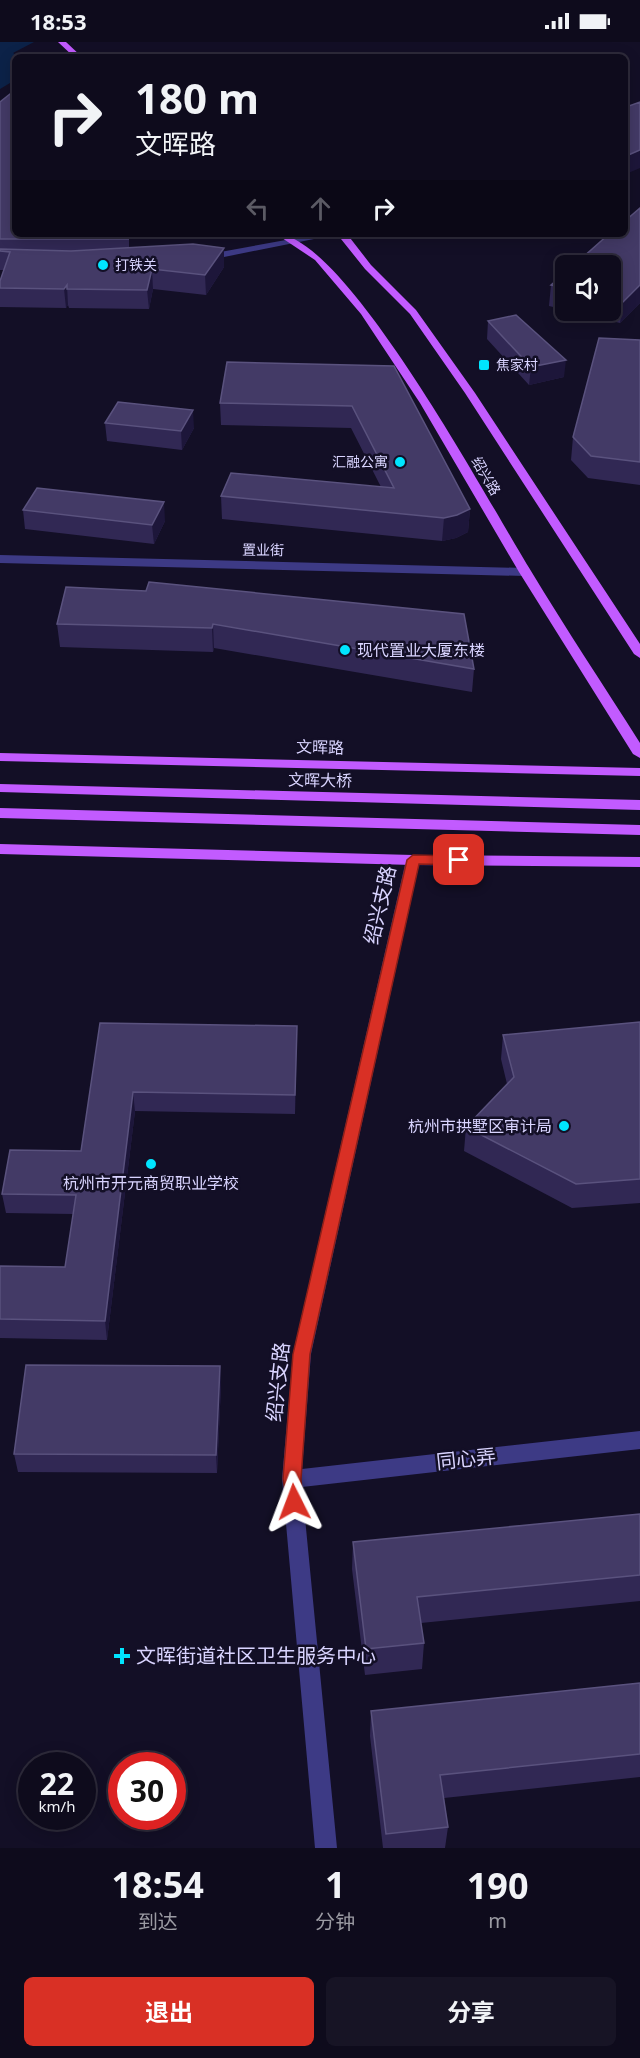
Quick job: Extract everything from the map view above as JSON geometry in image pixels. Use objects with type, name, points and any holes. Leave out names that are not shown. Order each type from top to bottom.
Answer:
[{"type":"main road","points":[[51,42],[61,54]]},
{"type":"main road","points":[[62,42],[75,54]]},
{"type":"main road","name":"绍兴路","points":[[344,237],[368,267],[413,312],[471,393],[640,654]]},
{"type":"main road","name":"绍兴路","points":[[285,238],[318,258],[365,312],[425,403],[525,572],[640,754]]},
{"type":"main road","name":"文晖路","points":[[0,757],[640,772]]},
{"type":"main road","name":"文晖大桥","points":[[6,788],[640,804]]},
{"type":"main road","points":[[3,813],[640,830]]},
{"type":"main road","points":[[0,849],[413,860],[640,862]]},
{"type":"street","points":[[194,259],[241,253],[285,238]]},
{"type":"street","name":"置业街","points":[[0,559],[525,572]]},
{"type":"street","name":"绍兴支路","points":[[326,1848],[292,1479],[302,1354],[413,860]]},
{"type":"street","name":"同心弄","points":[[292,1479],[640,1440]]},
{"type":"water","points":[[0,42],[34,42],[12,54],[12,82],[0,89]]},
{"type":"building","points":[[12,92],[12,237],[129,239],[0,239],[0,102]]},
{"type":"building","points":[[640,102],[640,150],[628,155],[628,106]]},
{"type":"building","points":[[640,208],[640,285],[623,302],[621,302],[621,255],[585,255],[606,237],[628,237],[628,218]]},
{"type":"building","points":[[193,244],[224,248],[205,275],[152,269],[147,290],[67,289],[67,285],[64,289],[0,288],[0,281],[10,252],[0,251],[0,249],[71,251]]},
{"type":"building","points":[[516,315],[566,360],[531,367],[488,321]]},
{"type":"building","points":[[599,338],[640,340],[640,462],[591,456],[573,437]]},
{"type":"building","points":[[227,362],[394,366],[470,509],[444,518],[221,496],[231,473],[394,488],[352,406],[220,403]]},
{"type":"building","points":[[118,402],[193,410],[181,431],[105,423]]},
{"type":"building","points":[[37,488],[164,502],[152,525],[23,510]]},
{"type":"building","points":[[149,582],[464,614],[474,669],[213,624],[212,628],[57,624],[66,587],[146,591]]},
{"type":"building","name":"杭州市拱墅区审计局","points":[[640,1022],[640,1179],[576,1184],[466,1127],[514,1077],[503,1035]]},
{"type":"building","points":[[100,1023],[297,1026],[295,1095],[133,1092],[105,1321],[0,1319],[0,1266],[65,1267],[76,1195],[2,1194],[10,1150],[81,1151]]},
{"type":"building","points":[[26,1365],[220,1366],[216,1455],[14,1454]]},
{"type":"building","points":[[640,1514],[640,1575],[417,1597],[424,1643],[366,1649],[353,1542]]},
{"type":"building","points":[[640,1683],[640,1754],[440,1775],[448,1827],[386,1834],[371,1711]]},
{"type":"place","name":"打铁关","points":[[103,265]]},
{"type":"place","name":"焦家村","points":[[484,365]]},
{"type":"place","name":"汇融公寓","points":[[400,462]]},
{"type":"place","name":"现代置业大厦东楼","points":[[345,650]]},
{"type":"place","name":"杭州市拱墅区审计局","points":[[564,1126]]},
{"type":"place","name":"杭州市开元商贸职业学校","points":[[151,1164]]},
{"type":"place","name":"文晖街道社区卫生服务中心","points":[[122,1656]]},
{"type":"route","points":[[294,1502],[292,1479],[302,1354],[413,860],[459,860]]}]
